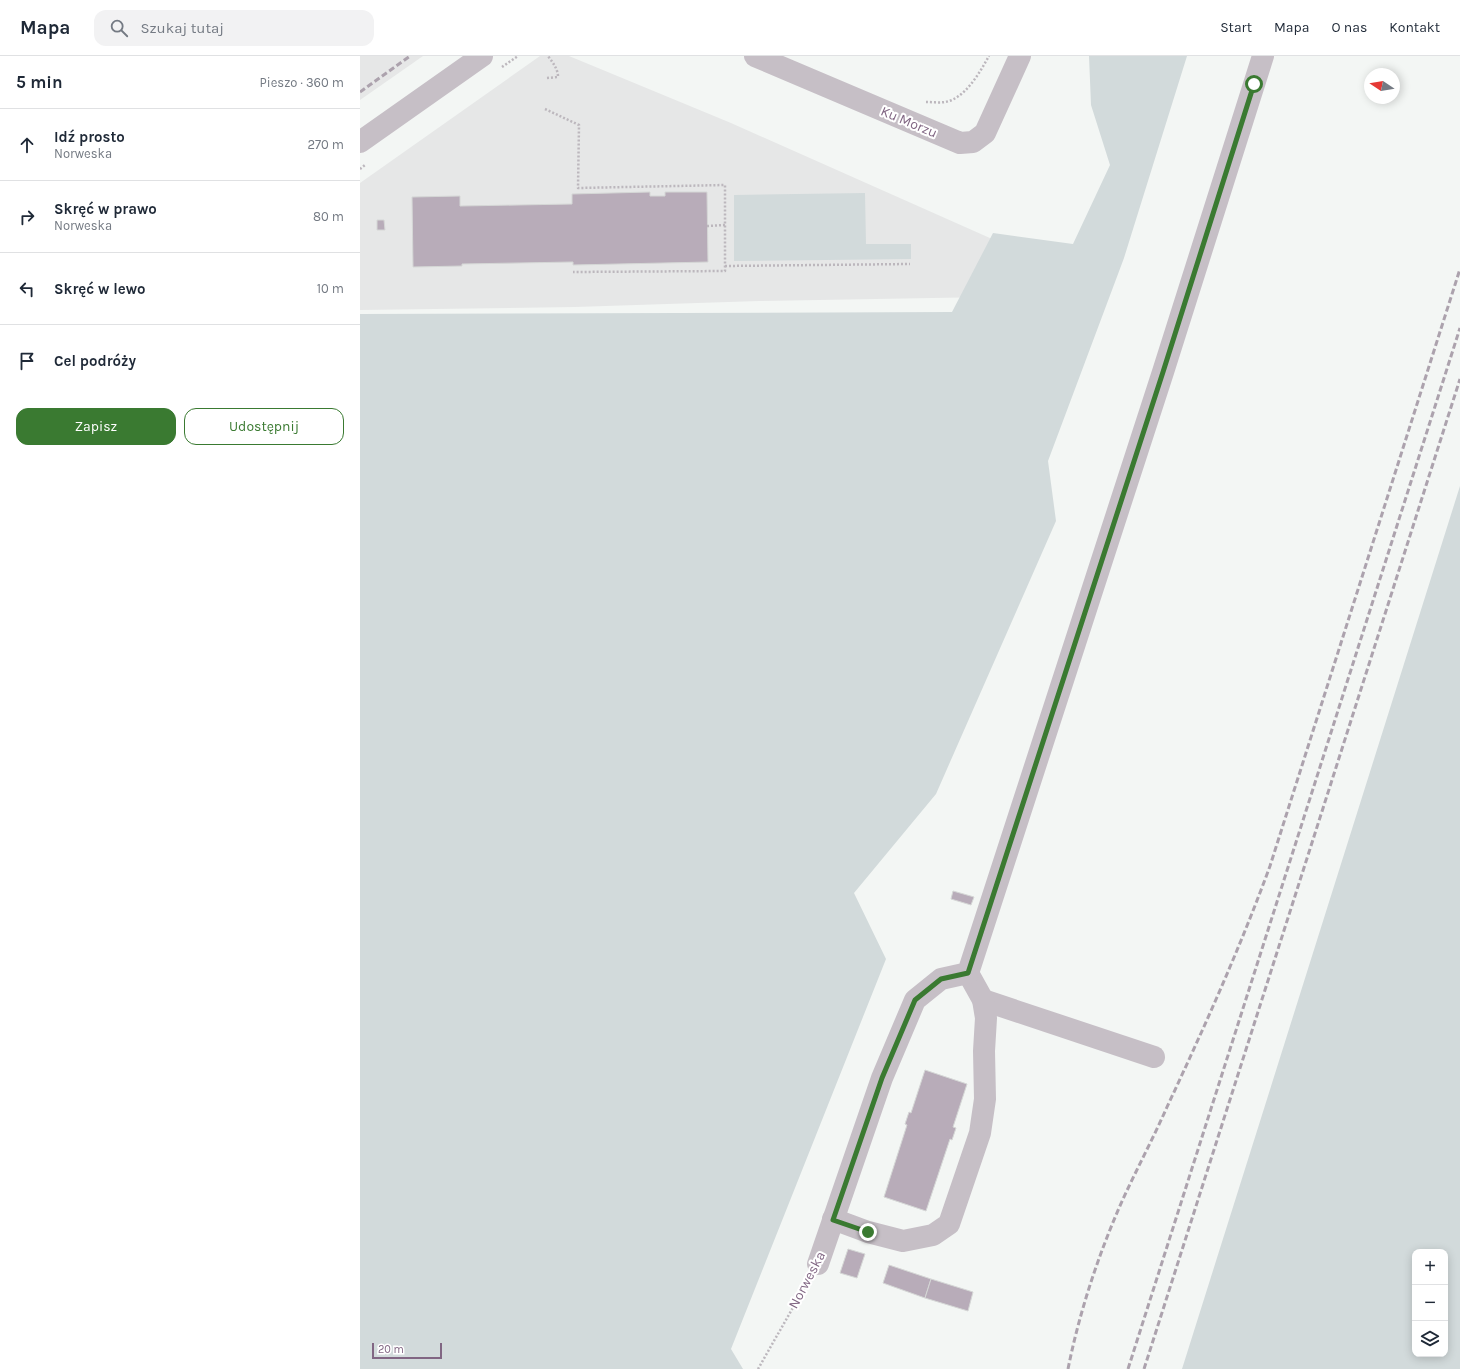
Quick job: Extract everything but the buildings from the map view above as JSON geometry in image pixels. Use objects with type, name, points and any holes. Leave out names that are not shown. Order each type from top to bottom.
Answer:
[{"type":"street","points":[[360,142],[482,56]]},
{"type":"street","name":"Ku Morzu","points":[[755,56],[960,143],[973,142],[985,133],[1020,56]]},
{"type":"street","points":[[833,1220],[868,1232],[904,1241],[933,1235],[949,1224],[980,1133],[985,1099],[984,1052],[986,1018],[983,1000],[968,973],[1163,372],[1263,56]]},
{"type":"street","name":"Norweska","points":[[818,1264],[882,1078],[915,1000],[941,979],[968,973]]},
{"type":"street","points":[[983,1000],[1154,1057]]},
{"type":"path","points":[[547,78],[558,77],[558,72],[548,56]]},
{"type":"path","points":[[920,99],[926,102],[946,102],[958,96],[968,88],[981,71],[989,56]]},
{"type":"path","points":[[545,109],[579,126],[578,188],[726,185],[725,271],[573,272]]},
{"type":"path","points":[[707,226],[725,225]]},
{"type":"path","points":[[725,266],[910,264]]},
{"type":"path","name":"Norweska","points":[[758,1369],[818,1264]]},
{"type":"shaded area","points":[[360,56],[423,56],[360,100]]},
{"type":"shaded area","points":[[540,56],[569,56],[731,123],[1100,287],[1097,295],[759,301],[575,307],[360,310],[360,183]]},
{"type":"shaded area","points":[[1089,56],[1187,56],[1124,258],[1048,461],[1056,521],[936,794],[854,893],[886,959],[731,1349],[743,1369],[360,1369],[360,314],[952,312],[993,233],[1073,244],[1110,165],[1091,105]]},
{"type":"shaded area","points":[[865,193],[866,244],[911,244],[911,259],[734,261],[734,195]]},
{"type":"shaded area","points":[[1460,486],[1460,1369],[1182,1369]]},
{"type":"railway","points":[[360,92],[410,56]]},
{"type":"railway","points":[[1068,1369],[1083,1307],[1111,1227],[1208,1018],[1270,866],[1460,269]]},
{"type":"railway","points":[[1128,1369],[1460,328]]},
{"type":"railway","points":[[1144,1369],[1460,379]]},
{"type":"route","points":[[868,1232],[833,1220],[882,1078],[915,1000],[941,979],[968,973],[1163,372],[1254,84]]}]
